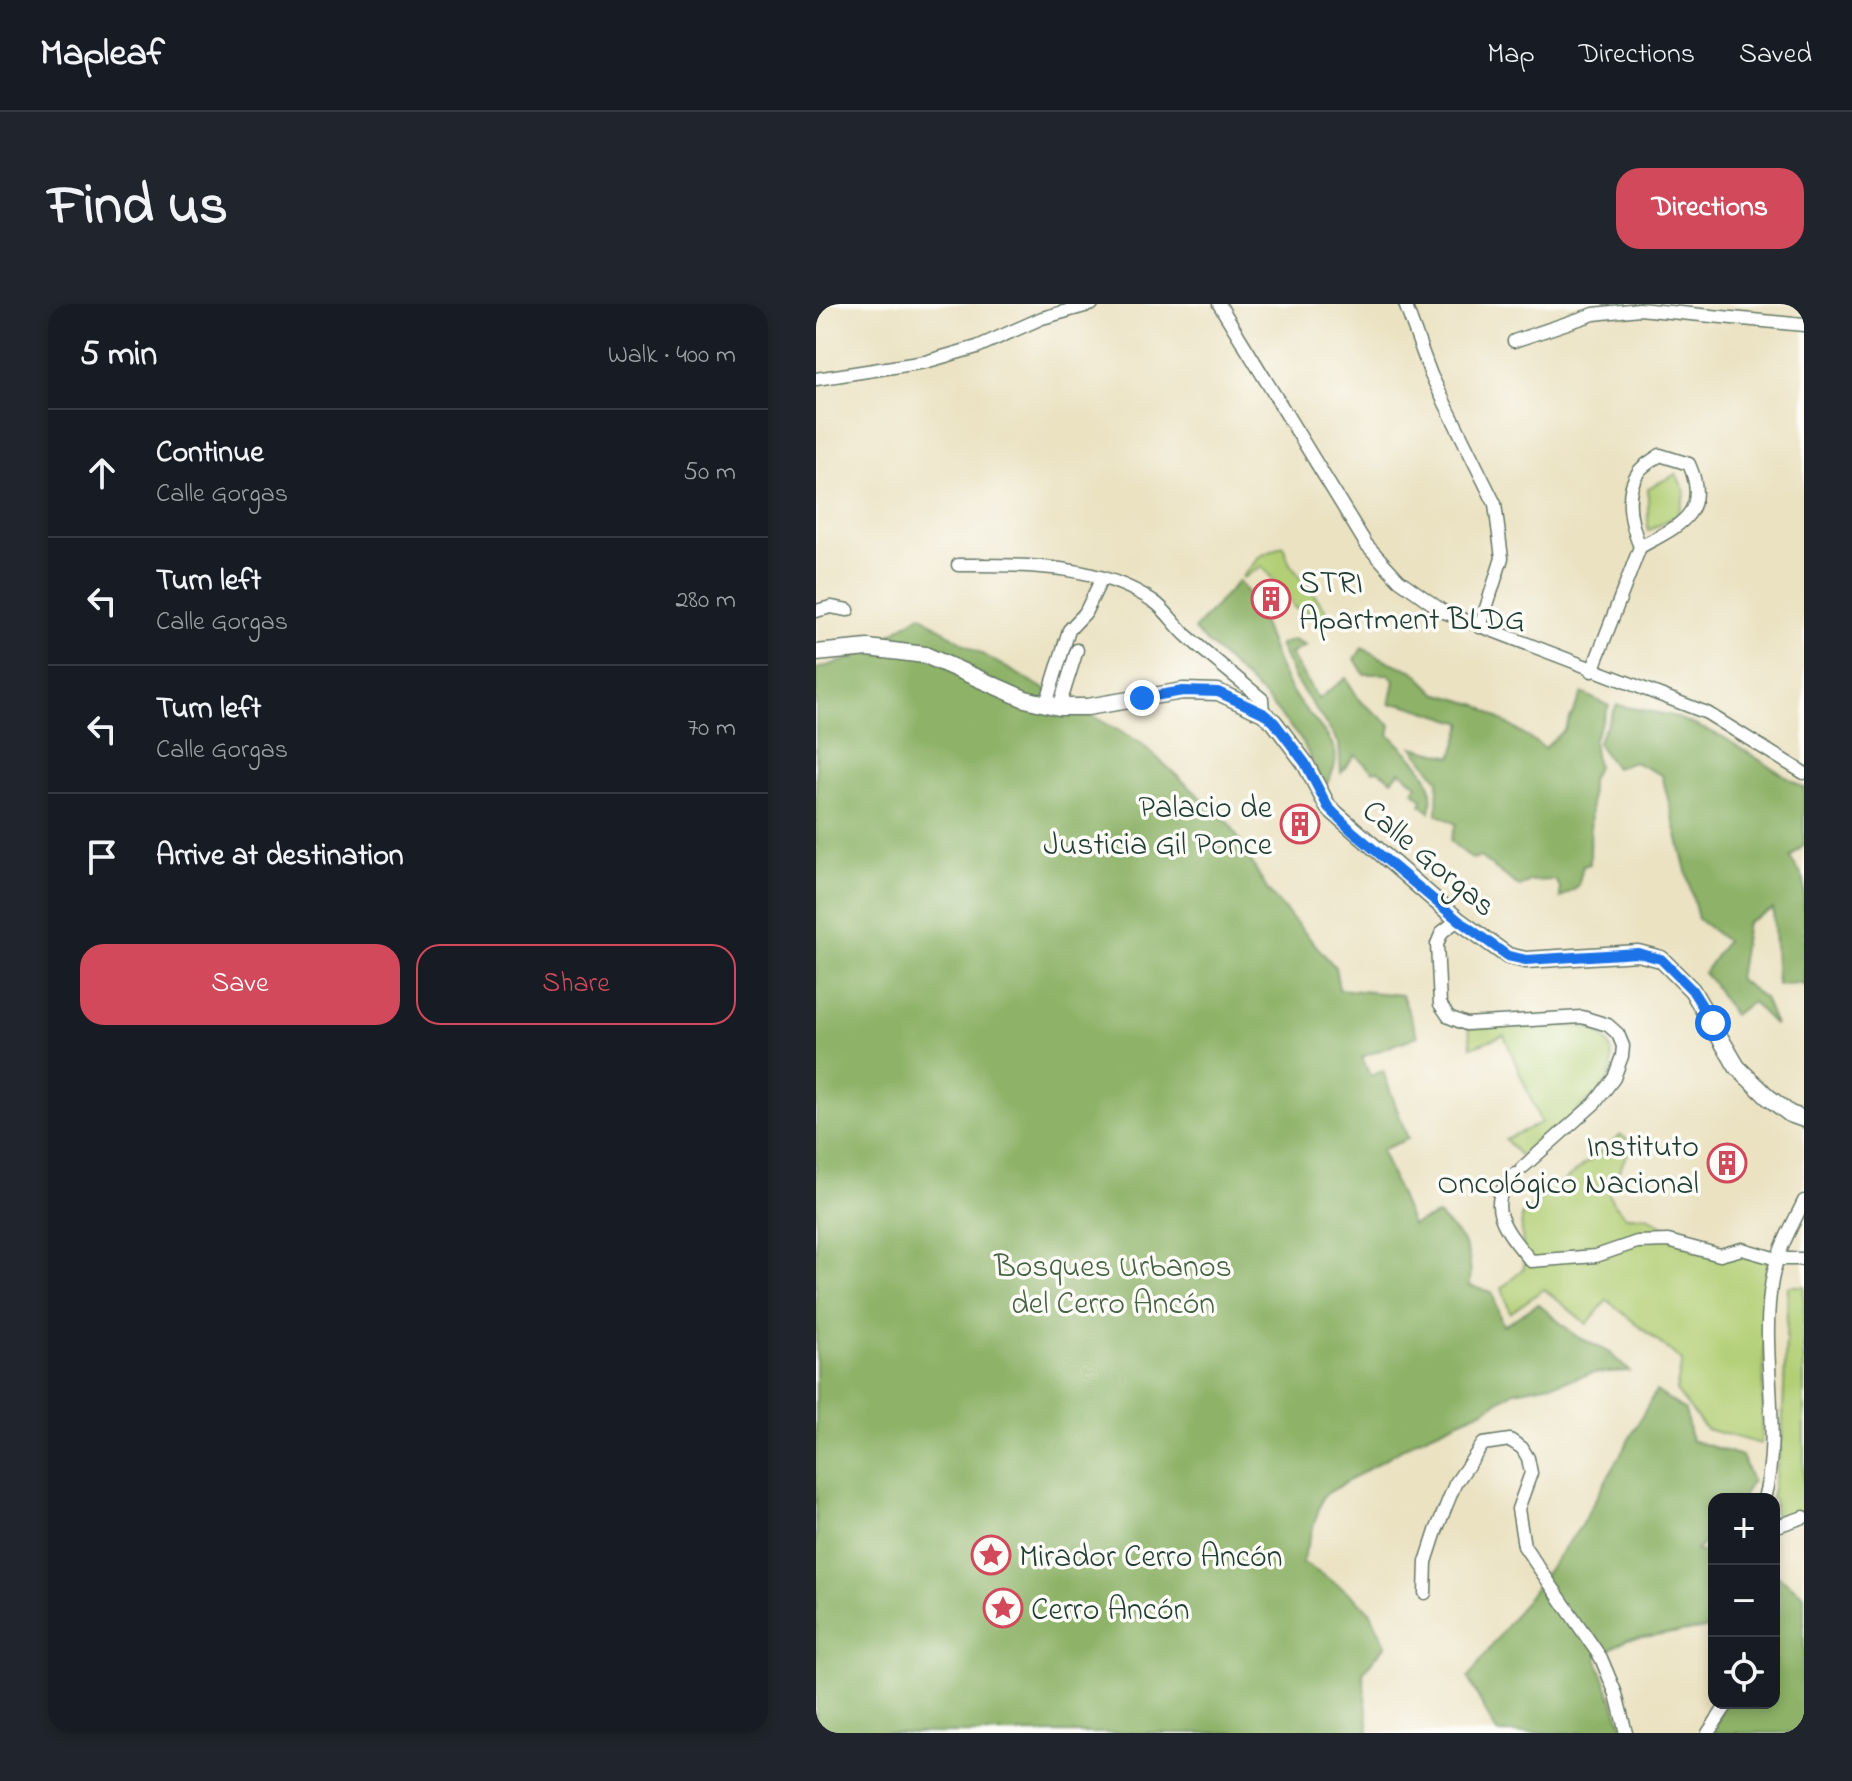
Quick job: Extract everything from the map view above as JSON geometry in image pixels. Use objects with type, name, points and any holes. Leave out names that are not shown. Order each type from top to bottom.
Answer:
[{"type":"street","points":[[816,379],[925,362],[977,347],[1042,318],[1092,304]]},
{"type":"street","points":[[1219,304],[1366,544],[1399,580],[1444,612],[1707,713],[1804,773]]},
{"type":"street","points":[[1405,304],[1431,375],[1495,504],[1502,558],[1480,627]]},
{"type":"street","points":[[1514,341],[1594,314],[1639,309],[1804,325]]},
{"type":"street","points":[[1592,671],[1640,547],[1682,523],[1693,508],[1697,482],[1689,464],[1660,455],[1638,472],[1629,500],[1630,525],[1640,547]]},
{"type":"street","points":[[958,565],[1049,568],[1102,578],[1129,587],[1156,602],[1186,636],[1262,699],[1263,713]]},
{"type":"street","points":[[1053,705],[1069,630],[1085,613],[1102,578]]},
{"type":"street","points":[[816,611],[831,607],[848,610]]},
{"type":"street","name":"Calle Gorgas","points":[[817,652],[868,648],[925,655],[1025,699],[1053,705],[1087,707],[1183,691],[1218,692],[1263,713],[1274,722],[1305,763],[1328,807],[1458,920],[1508,956],[1526,960],[1638,953],[1661,959],[1692,990],[1737,1067],[1768,1097],[1790,1114],[1804,1119]]},
{"type":"street","points":[[1053,705],[1077,650]]},
{"type":"street","points":[[1458,920],[1442,932],[1437,944],[1440,1004],[1449,1017],[1466,1024],[1582,1017],[1608,1025],[1618,1034],[1623,1046],[1614,1078],[1595,1103],[1503,1185],[1497,1201],[1500,1213],[1508,1232],[1531,1261],[1596,1256],[1637,1242],[1668,1241],[1720,1255],[1742,1249],[1777,1259],[1804,1259]]},
{"type":"street","points":[[1766,1493],[1772,1471],[1768,1320],[1771,1281],[1777,1259],[1804,1201]]},
{"type":"street","points":[[1425,1593],[1426,1562],[1455,1484],[1483,1444],[1510,1440],[1522,1448],[1531,1473],[1518,1509],[1524,1546],[1601,1658],[1616,1694],[1626,1733]]},
{"type":"street","points":[[1780,1525],[1804,1517]]},
{"type":"street","points":[[1708,1733],[1724,1709]]},
{"type":"green space","points":[[1676,474],[1685,492],[1677,516],[1648,531],[1648,488]]},
{"type":"green space","points":[[1283,546],[1290,564],[1333,619],[1331,621],[1295,608],[1262,566],[1242,577],[1260,556]]},
{"type":"green space","points":[[1238,581],[1255,606],[1292,692],[1333,746],[1335,762],[1325,787],[1302,741],[1266,698],[1194,630]]},
{"type":"green space","name":"Bosques Urbanos del Cerro Ancón","points":[[921,615],[964,644],[1141,743],[1230,824],[1268,891],[1335,967],[1339,989],[1402,995],[1418,1036],[1362,1057],[1370,1076],[1383,1071],[1408,1139],[1381,1150],[1412,1225],[1438,1215],[1455,1231],[1468,1254],[1470,1286],[1492,1292],[1503,1326],[1538,1304],[1576,1336],[1607,1351],[1629,1371],[1593,1373],[1515,1391],[1484,1410],[1417,1440],[1323,1496],[1302,1562],[1343,1588],[1370,1611],[1386,1645],[1363,1672],[1369,1733],[816,1733],[816,669],[854,658]]},
{"type":"green space","points":[[1293,640],[1306,646],[1290,654],[1318,699],[1346,678],[1360,701],[1391,725],[1389,735],[1426,776],[1431,792],[1430,812],[1421,805],[1422,799],[1413,791],[1417,785],[1400,771],[1392,780],[1378,770],[1373,771],[1355,755],[1341,773],[1339,743],[1296,681],[1279,645]]},
{"type":"green space","points":[[1362,648],[1414,671],[1436,693],[1478,705],[1545,748],[1565,729],[1582,693],[1609,706],[1593,741],[1597,767],[1591,780],[1590,864],[1583,866],[1578,887],[1560,898],[1560,887],[1555,880],[1530,881],[1520,887],[1480,857],[1472,859],[1450,841],[1456,824],[1437,814],[1438,780],[1413,747],[1452,757],[1463,723],[1403,704],[1390,704],[1395,681],[1388,674],[1364,674],[1355,659]]},
{"type":"green space","points":[[1617,705],[1673,716],[1723,737],[1804,788],[1804,845],[1790,858],[1804,879],[1804,986],[1800,983],[1777,985],[1773,909],[1747,922],[1738,979],[1764,998],[1775,1025],[1752,1002],[1733,1015],[1704,973],[1726,941],[1698,919],[1662,775],[1634,762],[1615,768],[1597,743]]},
{"type":"green space","points":[[1579,1026],[1602,1036],[1611,1050],[1611,1067],[1600,1091],[1575,1112],[1574,1118],[1520,1156],[1505,1139],[1541,1123],[1504,1035],[1471,1047],[1469,1028]]},
{"type":"green space","points":[[1621,1135],[1633,1143],[1608,1191],[1625,1216],[1647,1216],[1711,1256],[1748,1252],[1768,1261],[1761,1444],[1706,1429],[1676,1391],[1682,1361],[1607,1300],[1587,1324],[1544,1289],[1510,1313],[1502,1288],[1524,1268],[1521,1216]]},
{"type":"green space","points":[[1788,1286],[1804,1286],[1804,1511],[1783,1517],[1780,1516],[1780,1493],[1772,1493],[1782,1439]]},
{"type":"green space","points":[[1656,1391],[1685,1410],[1691,1440],[1742,1456],[1752,1482],[1745,1493],[1708,1493],[1708,1538],[1696,1551],[1708,1553],[1708,1628],[1627,1639],[1596,1658],[1623,1726],[1622,1733],[1497,1733],[1468,1678],[1580,1527]]},
{"type":"green space","points":[[1780,1577],[1804,1595],[1804,1733],[1707,1733],[1722,1709],[1780,1709]]},
{"type":"place","name":"STRI Apartment BLDG","points":[[1271,599]]},
{"type":"place","name":"Palacio de Justicia Gil Ponce","points":[[1300,824]]},
{"type":"place","name":"Instituto Oncológico Nacional","points":[[1727,1163]]},
{"type":"place","name":"Mirador Cerro Ancón","points":[[991,1555]]},
{"type":"place","name":"Cerro Ancón","points":[[1003,1608]]},
{"type":"route","points":[[1142,698],[1183,691],[1218,692],[1263,713],[1274,722],[1305,763],[1328,807],[1352,831],[1458,920],[1508,956],[1526,960],[1638,953],[1661,959],[1680,975],[1713,1023]]}]
